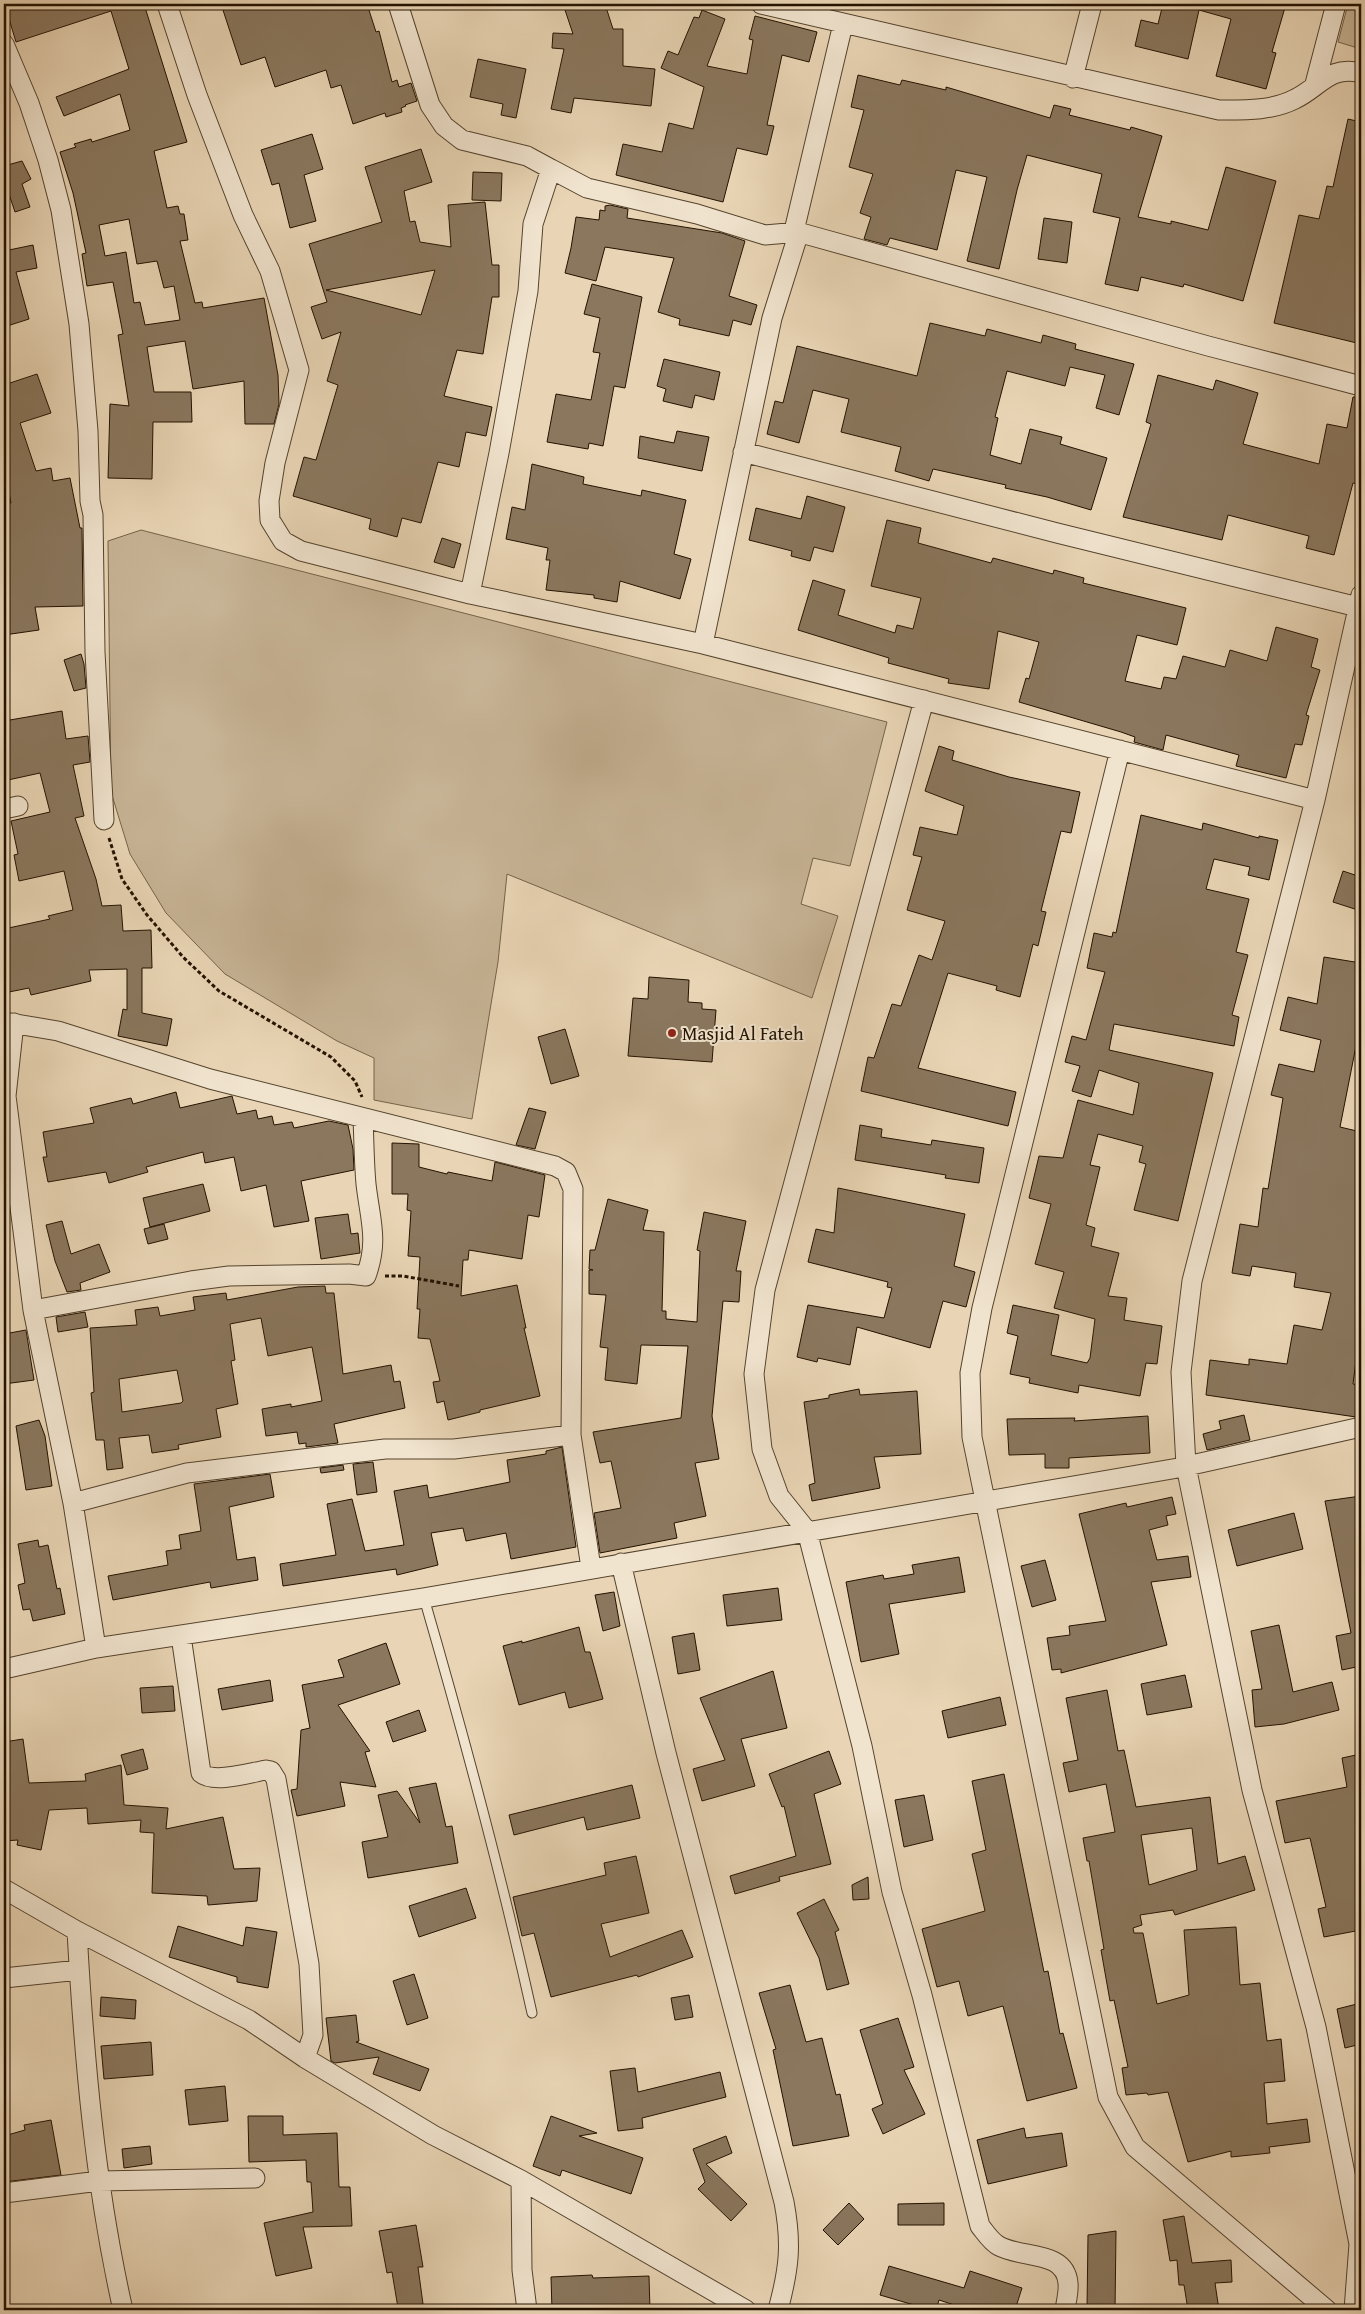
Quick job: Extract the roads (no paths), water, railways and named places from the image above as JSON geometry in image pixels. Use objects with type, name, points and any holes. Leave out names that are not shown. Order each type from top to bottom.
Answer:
[{"type":"street","points":[[167,4],[197,95],[243,215],[270,271],[299,370],[275,463],[269,502],[270,520],[283,541],[301,551],[470,594],[704,644],[1315,800]]},
{"type":"street","points":[[398,4],[430,105],[444,126],[462,140],[527,156],[587,188],[697,214],[765,235],[796,232],[1208,346],[1361,386]]},
{"type":"street","points":[[761,4],[1074,78],[1219,110],[1262,109],[1296,99],[1315,84],[1339,72],[1351,70],[1361,73]]},
{"type":"street","points":[[1074,78],[1092,4]]},
{"type":"street","points":[[1315,84],[1336,4]]},
{"type":"street","points":[[704,644],[772,318],[796,232],[843,24]]},
{"type":"street","points":[[5,48],[29,103],[48,160],[61,210],[79,324],[88,431],[90,501],[93,516],[95,652],[104,820]]},
{"type":"street","points":[[470,594],[499,453],[528,292],[533,224],[551,169]]},
{"type":"street","points":[[743,452],[1057,534],[1360,601],[1315,800],[1192,1281],[1181,1372],[1186,1466],[1252,1790],[1318,2036],[1359,2244],[1354,2310]]},
{"type":"street","points":[[924,700],[765,1290],[754,1374],[762,1449],[779,1496],[807,1531],[862,1746],[892,1892],[922,1995],[980,2226],[996,2245],[1016,2253],[1054,2260],[1063,2266],[1068,2283],[1065,2310]]},
{"type":"street","points":[[1120,750],[982,1308],[970,1373],[972,1437],[987,1500],[1108,2097],[1136,2147],[1326,2310]]},
{"type":"street","points":[[96,1648],[74,1503],[33,1310],[6,1096],[9,1023],[58,1031],[210,1079],[555,1166],[566,1172],[573,1189],[571,1435],[590,1568]]},
{"type":"street","points":[[33,1310],[191,1280],[229,1276],[349,1274],[366,1276],[373,1258],[374,1239],[366,1184],[363,1118]]},
{"type":"street","points":[[4,1668],[96,1648],[424,1598],[1186,1466],[1361,1427]]},
{"type":"street","points":[[74,1503],[187,1473],[385,1449],[454,1449],[571,1435]]},
{"type":"street","points":[[620,1563],[666,1753],[784,2202],[790,2250],[788,2273],[778,2310]]},
{"type":"street","points":[[181,1636],[201,1773],[206,1778],[218,1778],[266,1770],[271,1771],[276,1778],[309,1964],[313,2035],[305,2058]]},
{"type":"street","points":[[4,1889],[77,1931],[249,2020],[305,2058],[433,2135],[521,2180],[746,2310]]},
{"type":"street","points":[[77,1931],[82,2019],[99,2181],[110,2252],[123,2310]]},
{"type":"street","points":[[4,1978],[79,1970]]},
{"type":"street","points":[[4,2193],[99,2181],[254,2178]]},
{"type":"street","points":[[521,2180],[522,2270],[527,2310]]},
{"type":"lane","points":[[424,1598],[478,1785],[510,1914],[532,2014]]},
{"type":"place","name":"Masjid Al Fateh","points":[[672,1033]]}]
